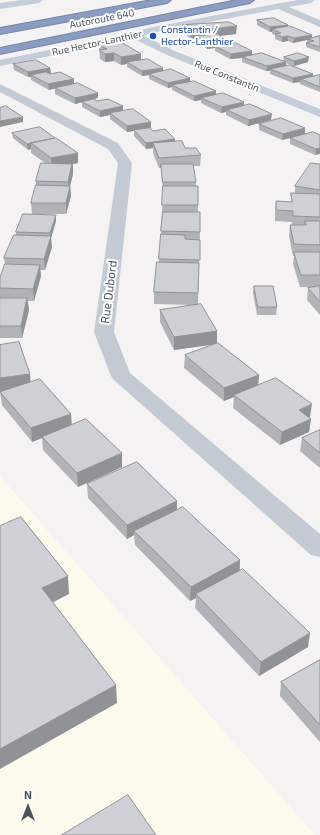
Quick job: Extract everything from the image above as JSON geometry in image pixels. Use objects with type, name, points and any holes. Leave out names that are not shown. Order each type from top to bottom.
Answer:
[{"type":"highway","name":"Autoroute 640","points":[[0,31],[167,0]]},
{"type":"highway","name":"Autoroute 640","points":[[0,38],[204,0]]},
{"type":"highway","points":[[0,51],[250,0]]},
{"type":"street","points":[[0,6],[39,0]]},
{"type":"street","name":"Rue Hector-Lanthier","points":[[0,63],[135,36],[148,31],[311,0]]},
{"type":"street","points":[[279,6],[320,24]]},
{"type":"street","name":"Rue Constantin","points":[[135,36],[171,53],[320,113]]},
{"type":"street","name":"Rue Dubord","points":[[0,87],[113,146],[125,163],[104,332],[121,376],[320,548]]},
{"type":"shaded area","points":[[0,476],[315,835],[0,835]]},
{"type":"building","points":[[274,18],[288,25],[270,27],[257,20]]},
{"type":"building","points":[[229,22],[237,26],[192,31],[183,25]]},
{"type":"building","points":[[290,26],[312,35],[294,38],[288,36],[282,37],[275,34],[281,33],[272,29]]},
{"type":"building","points":[[218,34],[228,42],[207,44],[197,36]]},
{"type":"building","points":[[320,36],[320,47],[306,43],[314,41],[308,39]]},
{"type":"building","points":[[121,42],[141,54],[121,57],[114,53],[105,54],[99,50],[107,49],[99,45]]},
{"type":"building","points":[[236,43],[252,51],[231,54],[215,46]]},
{"type":"building","points":[[262,53],[286,62],[267,66],[242,57]]},
{"type":"building","points":[[298,53],[309,57],[294,61],[284,57]]},
{"type":"building","points":[[148,59],[163,68],[142,71],[127,62]]},
{"type":"building","points":[[36,60],[50,68],[28,72],[13,64]]},
{"type":"building","points":[[290,65],[313,74],[293,78],[270,69]]},
{"type":"building","points":[[171,69],[190,78],[168,83],[149,74]]},
{"type":"building","points":[[46,72],[50,74],[60,72],[74,79],[48,84],[31,75]]},
{"type":"building","points":[[320,75],[320,87],[301,79]]},
{"type":"building","points":[[194,81],[216,91],[194,96],[172,85]]},
{"type":"building","points":[[78,83],[98,93],[75,98],[55,88]]},
{"type":"building","points":[[223,93],[244,102],[222,107],[201,98]]},
{"type":"building","points":[[94,99],[97,101],[108,99],[123,106],[100,111],[82,102]]},
{"type":"building","points":[[250,104],[272,114],[249,120],[227,110]]},
{"type":"building","points":[[6,106],[23,117],[0,121],[0,108]]},
{"type":"building","points":[[133,109],[151,122],[127,126],[110,113]]},
{"type":"building","points":[[281,118],[305,128],[283,134],[259,124]]},
{"type":"building","points":[[40,127],[55,138],[27,144],[12,133]]},
{"type":"building","points":[[150,128],[153,131],[165,129],[175,139],[146,143],[134,130]]},
{"type":"building","points":[[313,132],[320,135],[320,148],[316,149],[290,138]]},
{"type":"building","points":[[56,138],[78,153],[51,158],[31,143]]},
{"type":"building","points":[[182,141],[185,148],[196,148],[201,155],[159,158],[153,143]]},
{"type":"building","points":[[41,163],[72,164],[68,182],[36,181]]},
{"type":"building","points":[[311,163],[320,164],[320,190],[295,186]]},
{"type":"building","points":[[161,164],[193,164],[196,182],[163,182]]},
{"type":"building","points":[[36,185],[70,186],[66,203],[31,203]]},
{"type":"building","points":[[163,186],[198,186],[198,205],[162,205]]},
{"type":"building","points":[[291,193],[320,194],[320,217],[293,216],[293,211],[276,210],[276,201],[292,202]]},
{"type":"building","points":[[163,212],[200,212],[200,232],[161,231]]},
{"type":"building","points":[[23,214],[56,215],[50,233],[16,232]]},
{"type":"building","points":[[305,221],[320,221],[320,245],[294,244],[290,225],[306,225]]},
{"type":"building","points":[[161,234],[185,235],[185,239],[200,240],[200,260],[159,259]]},
{"type":"building","points":[[14,235],[51,236],[44,259],[4,258]]},
{"type":"building","points":[[294,252],[320,252],[320,275],[301,275]]},
{"type":"building","points":[[157,262],[199,263],[198,293],[154,292]]},
{"type":"building","points":[[5,264],[40,265],[33,289],[0,288],[0,278]]},
{"type":"building","points":[[254,286],[273,286],[277,307],[258,307]]},
{"type":"building","points":[[320,286],[320,302],[308,288]]},
{"type":"building","points":[[0,298],[27,298],[21,326],[0,326]]},
{"type":"building","points":[[201,304],[217,331],[174,337],[160,310]]},
{"type":"building","points":[[19,342],[30,374],[0,378],[0,345]]},
{"type":"building","points":[[218,343],[259,375],[224,388],[185,355]]},
{"type":"building","points":[[276,378],[312,404],[299,410],[311,419],[282,432],[234,395]]},
{"type":"building","points":[[40,379],[71,414],[31,428],[0,392]]},
{"type":"building","points":[[86,419],[122,453],[77,473],[42,437]]},
{"type":"building","points":[[320,430],[320,453],[302,438]]},
{"type":"building","points":[[137,462],[177,501],[127,525],[87,484]]},
{"type":"building","points":[[183,507],[240,560],[191,587],[134,531]]},
{"type":"building","points":[[21,517],[68,576],[42,588],[116,685],[0,749],[0,526]]},
{"type":"building","points":[[243,569],[310,633],[261,662],[196,594]]},
{"type":"building","points":[[320,660],[320,725],[281,682]]},
{"type":"building","points":[[128,795],[156,835],[62,835]]},
{"type":"place","name":"Constantin / Hector-Lanthier","points":[[153,36]]}]
